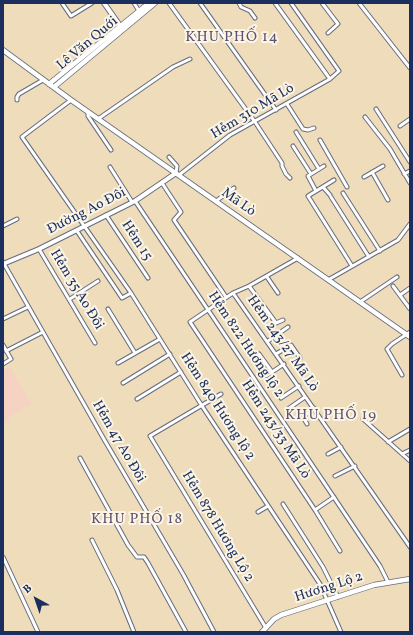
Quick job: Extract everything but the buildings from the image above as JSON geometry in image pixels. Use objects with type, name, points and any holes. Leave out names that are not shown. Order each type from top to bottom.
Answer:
[{"type":"main road","name":"Lê Văn Quới","points":[[51,86],[149,3]]},
{"type":"main road","name":"Lê Văn Quới","points":[[121,28],[156,3]]},
{"type":"main road","name":"Mã Lò","points":[[3,50],[88,112],[409,335]]},
{"type":"main road","name":"Hương Lộ 2","points":[[262,632],[274,619],[281,615],[388,582],[410,579]]},
{"type":"street","points":[[62,3],[71,16],[92,3]]},
{"type":"street","points":[[104,3],[121,28]]},
{"type":"street","points":[[134,3],[139,11]]},
{"type":"street","points":[[169,3],[254,122],[282,163],[284,170],[290,178]]},
{"type":"street","points":[[200,3],[276,110]]},
{"type":"street","points":[[239,3],[250,11],[255,18]]},
{"type":"street","points":[[275,3],[330,79]]},
{"type":"street","name":"Hẻm 310 Mã Lò","points":[[178,174],[230,135],[330,79],[339,71],[291,3]]},
{"type":"street","points":[[322,3],[338,24],[328,33]]},
{"type":"street","points":[[359,3],[410,68]]},
{"type":"street","points":[[98,119],[173,67],[190,59]]},
{"type":"street","points":[[17,100],[19,94],[43,80]]},
{"type":"street","name":"Hẻm 840 Hương lộ 2","points":[[71,100],[22,137],[131,293],[202,406],[320,584],[341,632]]},
{"type":"street","points":[[287,104],[303,129],[308,130],[314,128]]},
{"type":"street","points":[[376,110],[410,162]]},
{"type":"street","points":[[88,112],[88,116],[111,150]]},
{"type":"street","points":[[365,117],[390,149],[410,183]]},
{"type":"street","points":[[400,126],[410,119]]},
{"type":"street","points":[[296,132],[319,169]]},
{"type":"street","points":[[320,140],[348,187]]},
{"type":"street","points":[[294,146],[311,174]]},
{"type":"street","points":[[169,157],[177,166],[178,174]]},
{"type":"street","points":[[316,191],[308,176],[324,166]]},
{"type":"street","points":[[364,177],[383,166]]},
{"type":"street","name":"Hẻm 822 Hương lộ 2","points":[[110,167],[334,497],[388,582]]},
{"type":"street","points":[[404,174],[410,171]]},
{"type":"street","points":[[372,172],[388,200]]},
{"type":"street","name":"Đường Ao Đôi","points":[[3,263],[39,249],[85,226],[134,201],[178,174]]},
{"type":"street","points":[[334,180],[308,196],[352,266]]},
{"type":"street","points":[[162,183],[181,212],[174,220],[226,297]]},
{"type":"street","points":[[323,187],[369,257]]},
{"type":"street","points":[[216,201],[234,188]]},
{"type":"street","points":[[343,193],[380,251]]},
{"type":"street","name":"Hẻm 15","points":[[106,215],[148,278]]},
{"type":"street","points":[[3,226],[17,218]]},
{"type":"street","points":[[328,280],[398,240],[410,224]]},
{"type":"street","points":[[77,230],[122,298],[131,293]]},
{"type":"street","name":"Hẻm 35 Ao Đôi","points":[[39,249],[95,343]]},
{"type":"street","points":[[207,310],[226,297],[267,277],[298,258]]},
{"type":"street","name":"Hẻm 47 Ao Đôi","points":[[3,263],[183,574],[214,632]]},
{"type":"street","points":[[267,277],[278,293]]},
{"type":"street","points":[[360,302],[397,277]]},
{"type":"street","points":[[70,299],[98,282]]},
{"type":"street","points":[[249,286],[276,324],[283,320]]},
{"type":"street","points":[[393,286],[410,309]]},
{"type":"street","points":[[400,295],[410,288]]},
{"type":"street","name":"Hẻm 243/27 Mã Lò","points":[[233,293],[410,546]]},
{"type":"street","points":[[3,319],[28,306]]},
{"type":"street","points":[[108,309],[135,353]]},
{"type":"street","name":"Hẻm 243/33 Mã Lò","points":[[207,310],[190,322],[315,510],[340,551]]},
{"type":"street","points":[[268,341],[288,327]]},
{"type":"street","points":[[6,351],[43,332]]},
{"type":"street","points":[[402,375],[387,349],[392,344],[409,335]]},
{"type":"street","points":[[118,363],[160,339]]},
{"type":"street","points":[[3,345],[11,359],[3,364]]},
{"type":"street","points":[[276,354],[291,345],[300,358]]},
{"type":"street","points":[[123,383],[170,354]]},
{"type":"street","points":[[259,354],[272,372]]},
{"type":"street","points":[[266,376],[284,364]]},
{"type":"street","points":[[136,399],[182,372]]},
{"type":"street","points":[[281,398],[298,386]]},
{"type":"street","points":[[202,406],[221,394]]},
{"type":"street","points":[[288,409],[305,397]]},
{"type":"street","name":"Hẻm 878 Hương Lộ 2","points":[[202,406],[150,436],[266,628]]},
{"type":"street","points":[[307,424],[303,417],[314,408]]},
{"type":"street","points":[[363,419],[410,461]]},
{"type":"street","points":[[388,442],[410,429]]},
{"type":"street","points":[[328,454],[342,447]]},
{"type":"street","points":[[402,454],[410,450]]},
{"type":"street","points":[[80,458],[128,545],[137,557],[144,557],[186,632]]},
{"type":"street","points":[[335,476],[355,466]]},
{"type":"street","points":[[315,510],[334,497]]},
{"type":"street","points":[[283,504],[323,566],[338,597]]},
{"type":"street","points":[[258,512],[268,506]]},
{"type":"street","points":[[92,540],[117,590],[134,632]]},
{"type":"street","points":[[3,557],[38,632]]},
{"type":"shaded area","points":[[11,368],[31,404],[8,417],[10,420],[3,424],[3,370]]},
{"type":"district","name":"KHU PHỐ 14","points":[[232,38]]},
{"type":"district","name":"KHU PHỐ 19","points":[[331,416]]},
{"type":"district","name":"KHU PHỐ 18","points":[[137,520]]}]
